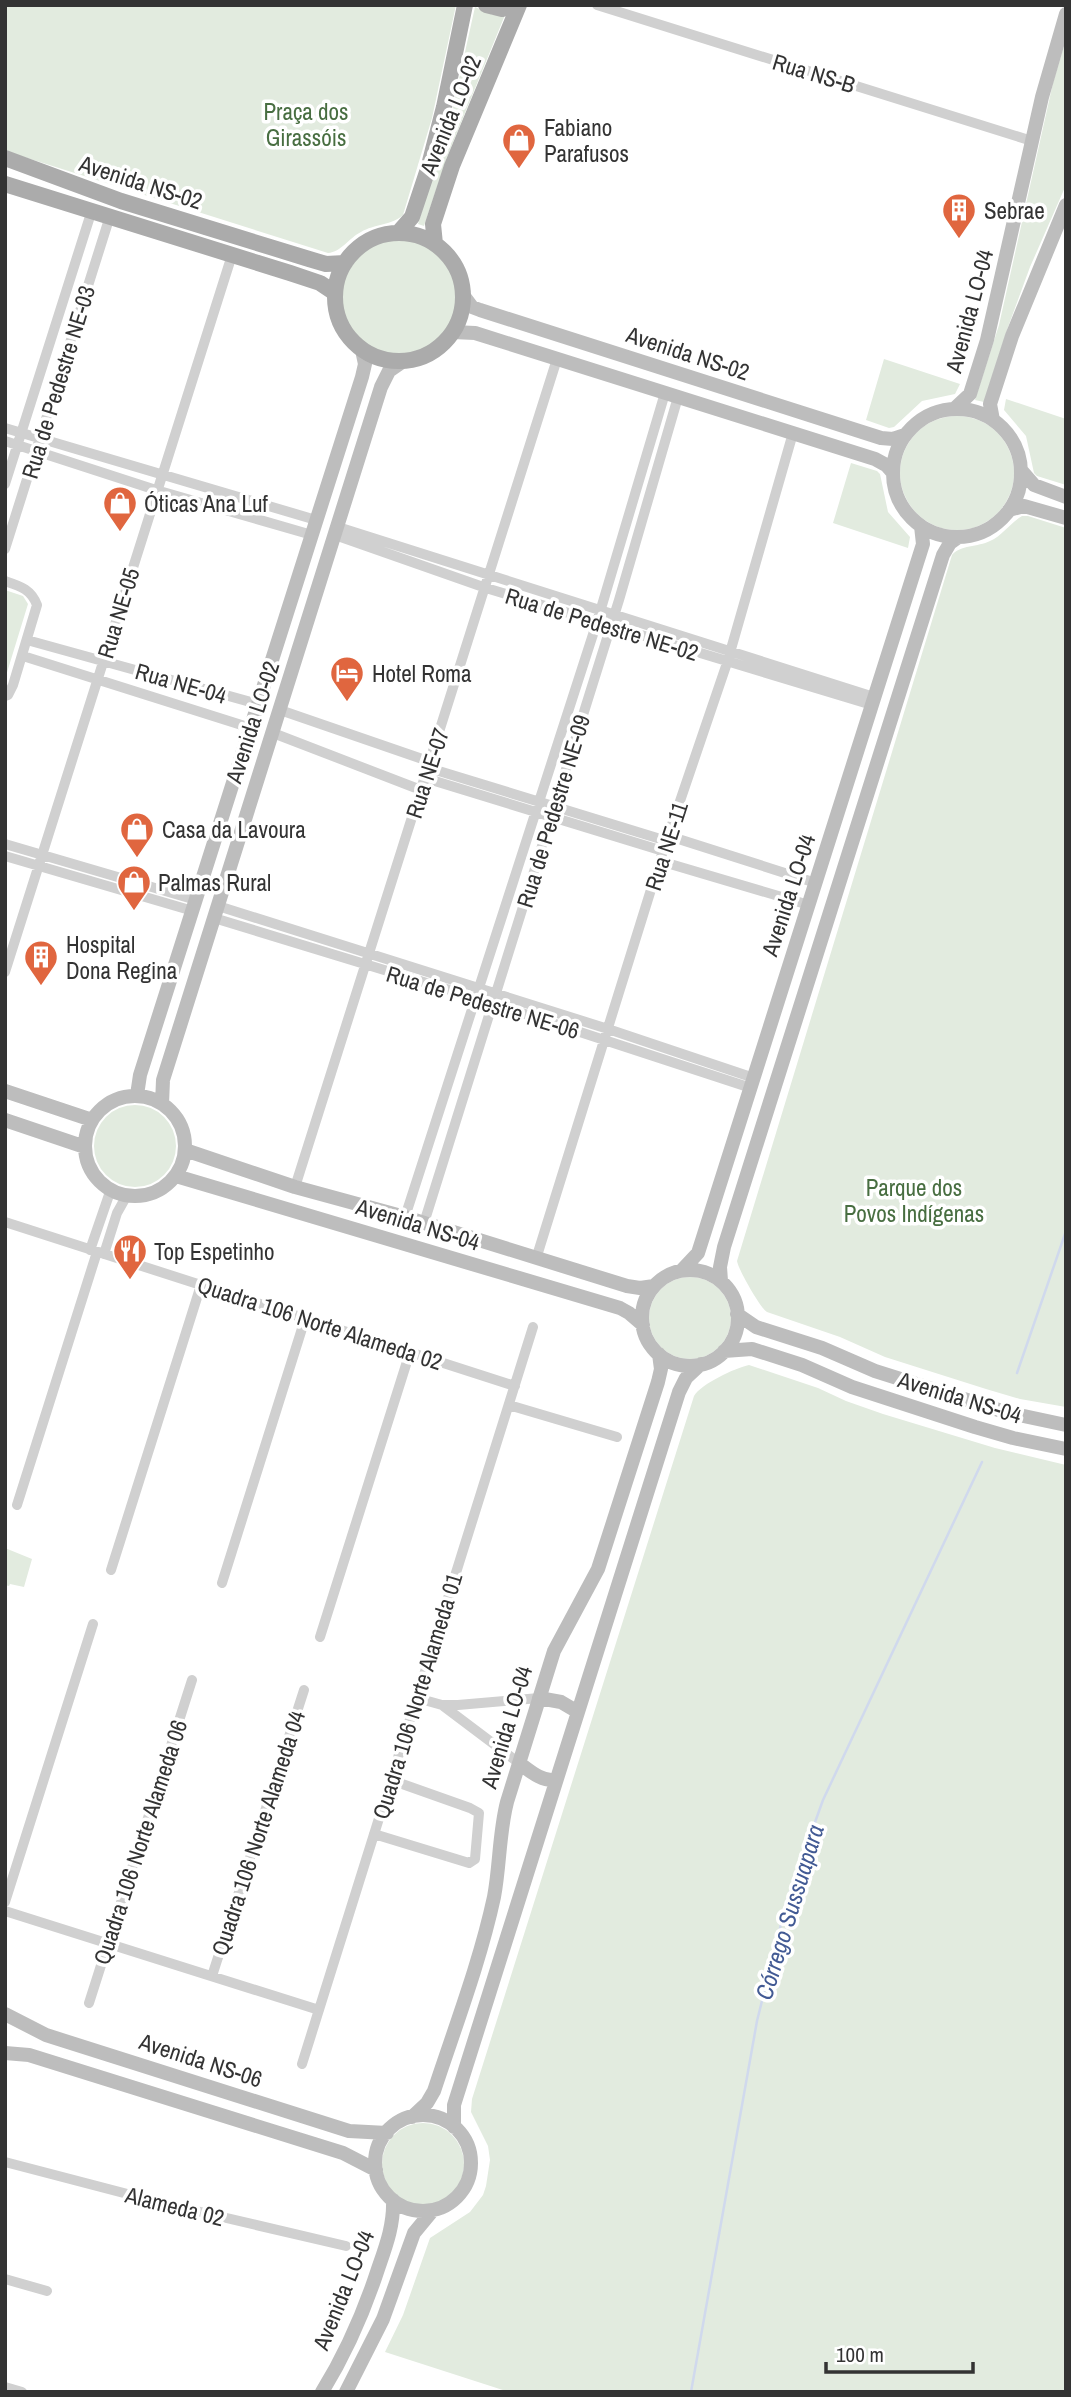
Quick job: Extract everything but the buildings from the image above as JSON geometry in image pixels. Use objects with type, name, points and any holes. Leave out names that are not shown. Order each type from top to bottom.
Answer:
[{"type":"main road","name":"Avenida LO-02","points":[[398,233],[412,217],[428,169],[465,5]]},
{"type":"main road","points":[[486,5],[502,9],[512,5]]},
{"type":"main road","name":"Avenida LO-02","points":[[435,244],[433,224],[456,155],[519,5]]},
{"type":"main road","name":"Avenida NS-02","points":[[5,158],[121,201],[326,264],[345,263]]},
{"type":"main road","name":"Avenida NS-02","points":[[5,184],[320,283],[335,293]]},
{"type":"main road","points":[[384,235],[417,235],[435,244],[456,267],[461,279],[461,313],[453,332],[442,346],[415,360],[382,360],[362,350],[352,342],[336,310],[338,277],[345,263],[369,240],[384,235]]},
{"type":"street","name":"Rua NS-B","points":[[597,5],[1032,141]]},
{"type":"street","name":"Avenida LO-04","points":[[954,409],[970,394],[983,353],[1049,68],[1066,14]]},
{"type":"street","name":"Avenida LO-04","points":[[993,420],[990,402],[1012,336],[1066,205]]},
{"type":"street","name":"Rua de Pedestre NE-03","points":[[5,484],[92,210]]},
{"type":"street","name":"Rua de Pedestre NE-03","points":[[5,549],[110,216]]},
{"type":"street","name":"Rua NE-05","points":[[5,972],[232,255]]},
{"type":"street","name":"Avenida NS-02","points":[[463,295],[474,308],[493,315],[881,438],[893,439],[905,435]]},
{"type":"street","name":"Avenida NS-02","points":[[453,332],[472,332],[875,459],[893,473]]},
{"type":"street","name":"Avenida LO-02","points":[[137,1095],[140,1075],[363,372],[365,362],[362,350]]},
{"type":"street","name":"Rua NE-07","points":[[295,1187],[557,359]]},
{"type":"street","name":"Avenida LO-02","points":[[162,1104],[163,1080],[382,385],[391,369],[402,362]]},
{"type":"street","name":"Rua de Pedestre NE-09","points":[[405,1217],[671,395]]},
{"type":"street","name":"Rua de Pedestre NE-09","points":[[424,1223],[615,615],[671,395]]},
{"type":"street","points":[[1021,470],[1018,491],[1009,510],[998,522],[971,536],[957,538],[934,533],[911,518],[900,502],[893,473],[896,453],[905,435],[915,424],[928,416],[954,409],[976,412],[993,420],[1007,433],[1021,470],[1034,485],[1066,496]]},
{"type":"street","points":[[5,428],[316,520]]},
{"type":"street","name":"Rua NE-11","points":[[536,1259],[665,847],[727,663],[793,433]]},
{"type":"street","points":[[5,441],[156,490],[312,535]]},
{"type":"street","points":[[1009,510],[1024,506],[1066,519]]},
{"type":"street","name":"Avenida LO-04","points":[[682,1270],[694,1259],[701,1245],[753,1083],[923,544],[920,526]]},
{"type":"street","name":"Rua de Pedestre NE-02","points":[[336,531],[490,575],[730,651],[873,701]]},
{"type":"street","name":"Rua de Pedestre NE-02","points":[[336,531],[486,588],[727,663],[873,701]]},
{"type":"street","name":"Avenida LO-04","points":[[721,1281],[720,1264],[724,1247],[943,555],[950,543],[957,538]]},
{"type":"street","points":[[5,581],[25,588],[33,595],[37,605],[13,685],[5,696]]},
{"type":"street","name":"Rua NE-04","points":[[27,640],[258,704]]},
{"type":"street","name":"Rua NE-04","points":[[23,656],[251,729]]},
{"type":"street","points":[[280,710],[428,769],[539,807],[665,847],[816,883]]},
{"type":"street","points":[[273,733],[421,790]]},
{"type":"street","points":[[5,844],[41,861]]},
{"type":"street","points":[[665,847],[809,905]]},
{"type":"street","points":[[5,856],[41,861],[194,905]]},
{"type":"street","name":"Rua de Pedestre NE-06","points":[[216,912],[368,954],[478,994],[492,1005],[753,1083]]},
{"type":"street","name":"Rua de Pedestre NE-06","points":[[216,912],[364,965],[478,994],[495,994],[608,1029],[753,1083]]},
{"type":"street","points":[[5,1091],[92,1120]]},
{"type":"street","points":[[137,1095],[162,1104],[183,1129],[185,1150],[176,1175],[161,1189],[149,1195],[126,1197],[110,1192],[99,1183],[91,1171],[85,1147],[92,1120],[112,1101],[137,1095]]},
{"type":"street","points":[[5,1120],[85,1147]]},
{"type":"street","name":"Avenida NS-04","points":[[185,1150],[295,1187],[405,1217],[631,1288],[654,1286]]},
{"type":"street","name":"Avenida NS-04","points":[[176,1175],[620,1308],[629,1312],[643,1325],[650,1344],[659,1354]]},
{"type":"street","points":[[17,1505],[97,1252],[110,1192]]},
{"type":"street","points":[[97,1252],[126,1197]]},
{"type":"street","name":"Quadra 106 Norte Alameda 02","points":[[5,1222],[515,1386]]},
{"type":"street","points":[[643,1325],[644,1303],[654,1286],[668,1275],[682,1270],[703,1271],[721,1281],[732,1295],[737,1314],[735,1334],[724,1351]]},
{"type":"street","points":[[111,1570],[201,1285]]},
{"type":"street","name":"Avenida NS-04","points":[[737,1314],[756,1327],[822,1348],[875,1371],[1005,1412],[1066,1425]]},
{"type":"street","points":[[222,1583],[305,1319]]},
{"type":"street","name":"Quadra 106 Norte Alameda 01","points":[[302,2064],[533,1327]]},
{"type":"street","name":"Avenida NS-04","points":[[701,1364],[724,1351],[752,1349],[802,1365],[852,1387],[962,1423],[1013,1438],[1066,1448]]},
{"type":"street","points":[[320,1637],[410,1352]]},
{"type":"street","name":"Avenida LO-04","points":[[412,2117],[428,2101],[435,2089],[496,1886],[502,1821],[519,1763],[559,1642],[586,1596],[598,1569],[658,1382],[661,1369],[659,1354]]},
{"type":"street","points":[[659,1354],[678,1364],[701,1364]]},
{"type":"street","points":[[454,2127],[454,2105],[678,1392],[686,1378],[701,1364]]},
{"type":"street","points":[[509,1405],[617,1437]]},
{"type":"street","points":[[5,1902],[93,1624]]},
{"type":"street","name":"Quadra 106 Norte Alameda 06","points":[[89,2003],[192,1680]]},
{"type":"street","name":"Quadra 106 Norte Alameda 04","points":[[212,1976],[304,1690]]},
{"type":"street","points":[[417,1698],[442,1705],[466,1705],[539,1698],[561,1702],[578,1712]]},
{"type":"street","points":[[442,1705],[538,1777],[556,1780]]},
{"type":"street","points":[[374,1834],[469,1863],[475,1859],[479,1813],[391,1780]]},
{"type":"street","points":[[5,1911],[319,2010]]},
{"type":"street","name":"Avenida NS-06","points":[[5,2014],[46,2035],[349,2131],[387,2133]]},
{"type":"street","name":"Avenida NS-06","points":[[5,2053],[29,2055],[225,2116],[342,2154],[376,2170]]},
{"type":"street","points":[[412,2117],[437,2117],[454,2127],[469,2149],[471,2164],[464,2188],[456,2198],[433,2210],[412,2210],[393,2200],[383,2190],[376,2170],[378,2149],[387,2133],[412,2117]]},
{"type":"street","name":"Alameda 02","points":[[5,2162],[162,2203],[346,2246]]},
{"type":"street","name":"Avenida LO-04","points":[[322,2392],[346,2350],[366,2303],[393,2223],[393,2200]]},
{"type":"street","name":"Avenida LO-04","points":[[346,2392],[383,2319],[414,2233],[433,2210]]},
{"type":"street","points":[[5,2278],[47,2291]]},
{"type":"street","points":[[5,2388],[22,2392]]},
{"type":"green space","name":"Praça dos Girassóis","points":[[5,5],[456,5],[432,118],[403,215],[394,221],[366,229],[337,250],[328,253],[5,151]]},
{"type":"green space","points":[[475,7],[493,15],[505,15],[447,157],[424,226],[418,224],[451,115]]},
{"type":"green space","points":[[1066,39],[1066,185],[1030,267],[984,402],[975,400],[999,325],[1053,83]]},
{"type":"green space","points":[[399,239],[421,244],[440,256],[452,275],[457,297],[452,319],[440,338],[421,350],[399,355],[377,350],[358,338],[346,319],[341,297],[346,275],[358,256],[377,244]]},
{"type":"green space","points":[[884,359],[960,384],[955,394],[922,401],[894,427],[889,428],[866,420]]},
{"type":"green space","points":[[1006,399],[1066,419],[1066,485],[1034,473],[1026,436],[1004,410]]},
{"type":"green space","points":[[957,416],[979,420],[998,432],[1010,451],[1014,473],[1010,495],[998,514],[979,526],[957,530],[935,526],[916,514],[904,495],[900,473],[904,451],[916,432],[935,420]]},
{"type":"green space","points":[[851,463],[880,474],[888,512],[910,537],[908,548],[833,523]]},
{"type":"green space","name":"Parque dos Povos Indígenas","points":[[1022,516],[1066,528],[1066,1407],[1020,1399],[885,1357],[840,1337],[767,1312],[750,1288],[737,1261],[952,555],[960,549],[995,538]]},
{"type":"green space","points":[[5,590],[23,596],[28,604],[5,679]]},
{"type":"green space","points":[[127,1105],[143,1105],[158,1112],[169,1123],[176,1138],[173,1162],[164,1175],[143,1187],[127,1187],[112,1180],[101,1169],[94,1154],[94,1138],[101,1123],[112,1112]]},
{"type":"green space","points":[[690,1277],[706,1280],[719,1289],[728,1302],[731,1318],[728,1334],[719,1347],[706,1356],[690,1359],[674,1356],[661,1347],[652,1334],[649,1318],[652,1302],[661,1289],[674,1280]]},
{"type":"green space","points":[[749,1365],[883,1414],[995,1448],[1066,1465],[1066,2392],[509,2392],[385,2352],[403,2315],[430,2238],[470,2212],[483,2195],[486,2186],[490,2160],[488,2146],[471,2112],[472,2099],[694,1396],[719,1377]]},
{"type":"green space","points":[[5,1548],[32,1559],[24,1587],[5,1585]]},
{"type":"green space","points":[[415,2123],[431,2123],[446,2130],[457,2141],[464,2156],[461,2180],[452,2193],[431,2205],[415,2205],[400,2198],[389,2187],[382,2172],[382,2156],[389,2141],[400,2130]]},
{"type":"waterway","name":"Córrego Sussuapara","points":[[1017,1373],[1066,1231]]},
{"type":"waterway","name":"Córrego Sussuapara","points":[[691,2392],[757,2021],[787,1900],[823,1800],[982,1462]]},
{"type":"place","name":"Fabiano Parafusos","points":[[519,170]]},
{"type":"place","name":"Sebrae","points":[[959,240]]},
{"type":"place","name":"Óticas Ana Luf","points":[[120,533]]},
{"type":"place","name":"Hotel Roma","points":[[347,703]]},
{"type":"place","name":"Casa da Lavoura","points":[[137,859]]},
{"type":"place","name":"Palmas Rural","points":[[134,912]]},
{"type":"place","name":"Hospital Dona Regina","points":[[41,987]]},
{"type":"place","name":"Top Espetinho","points":[[130,1281]]}]
